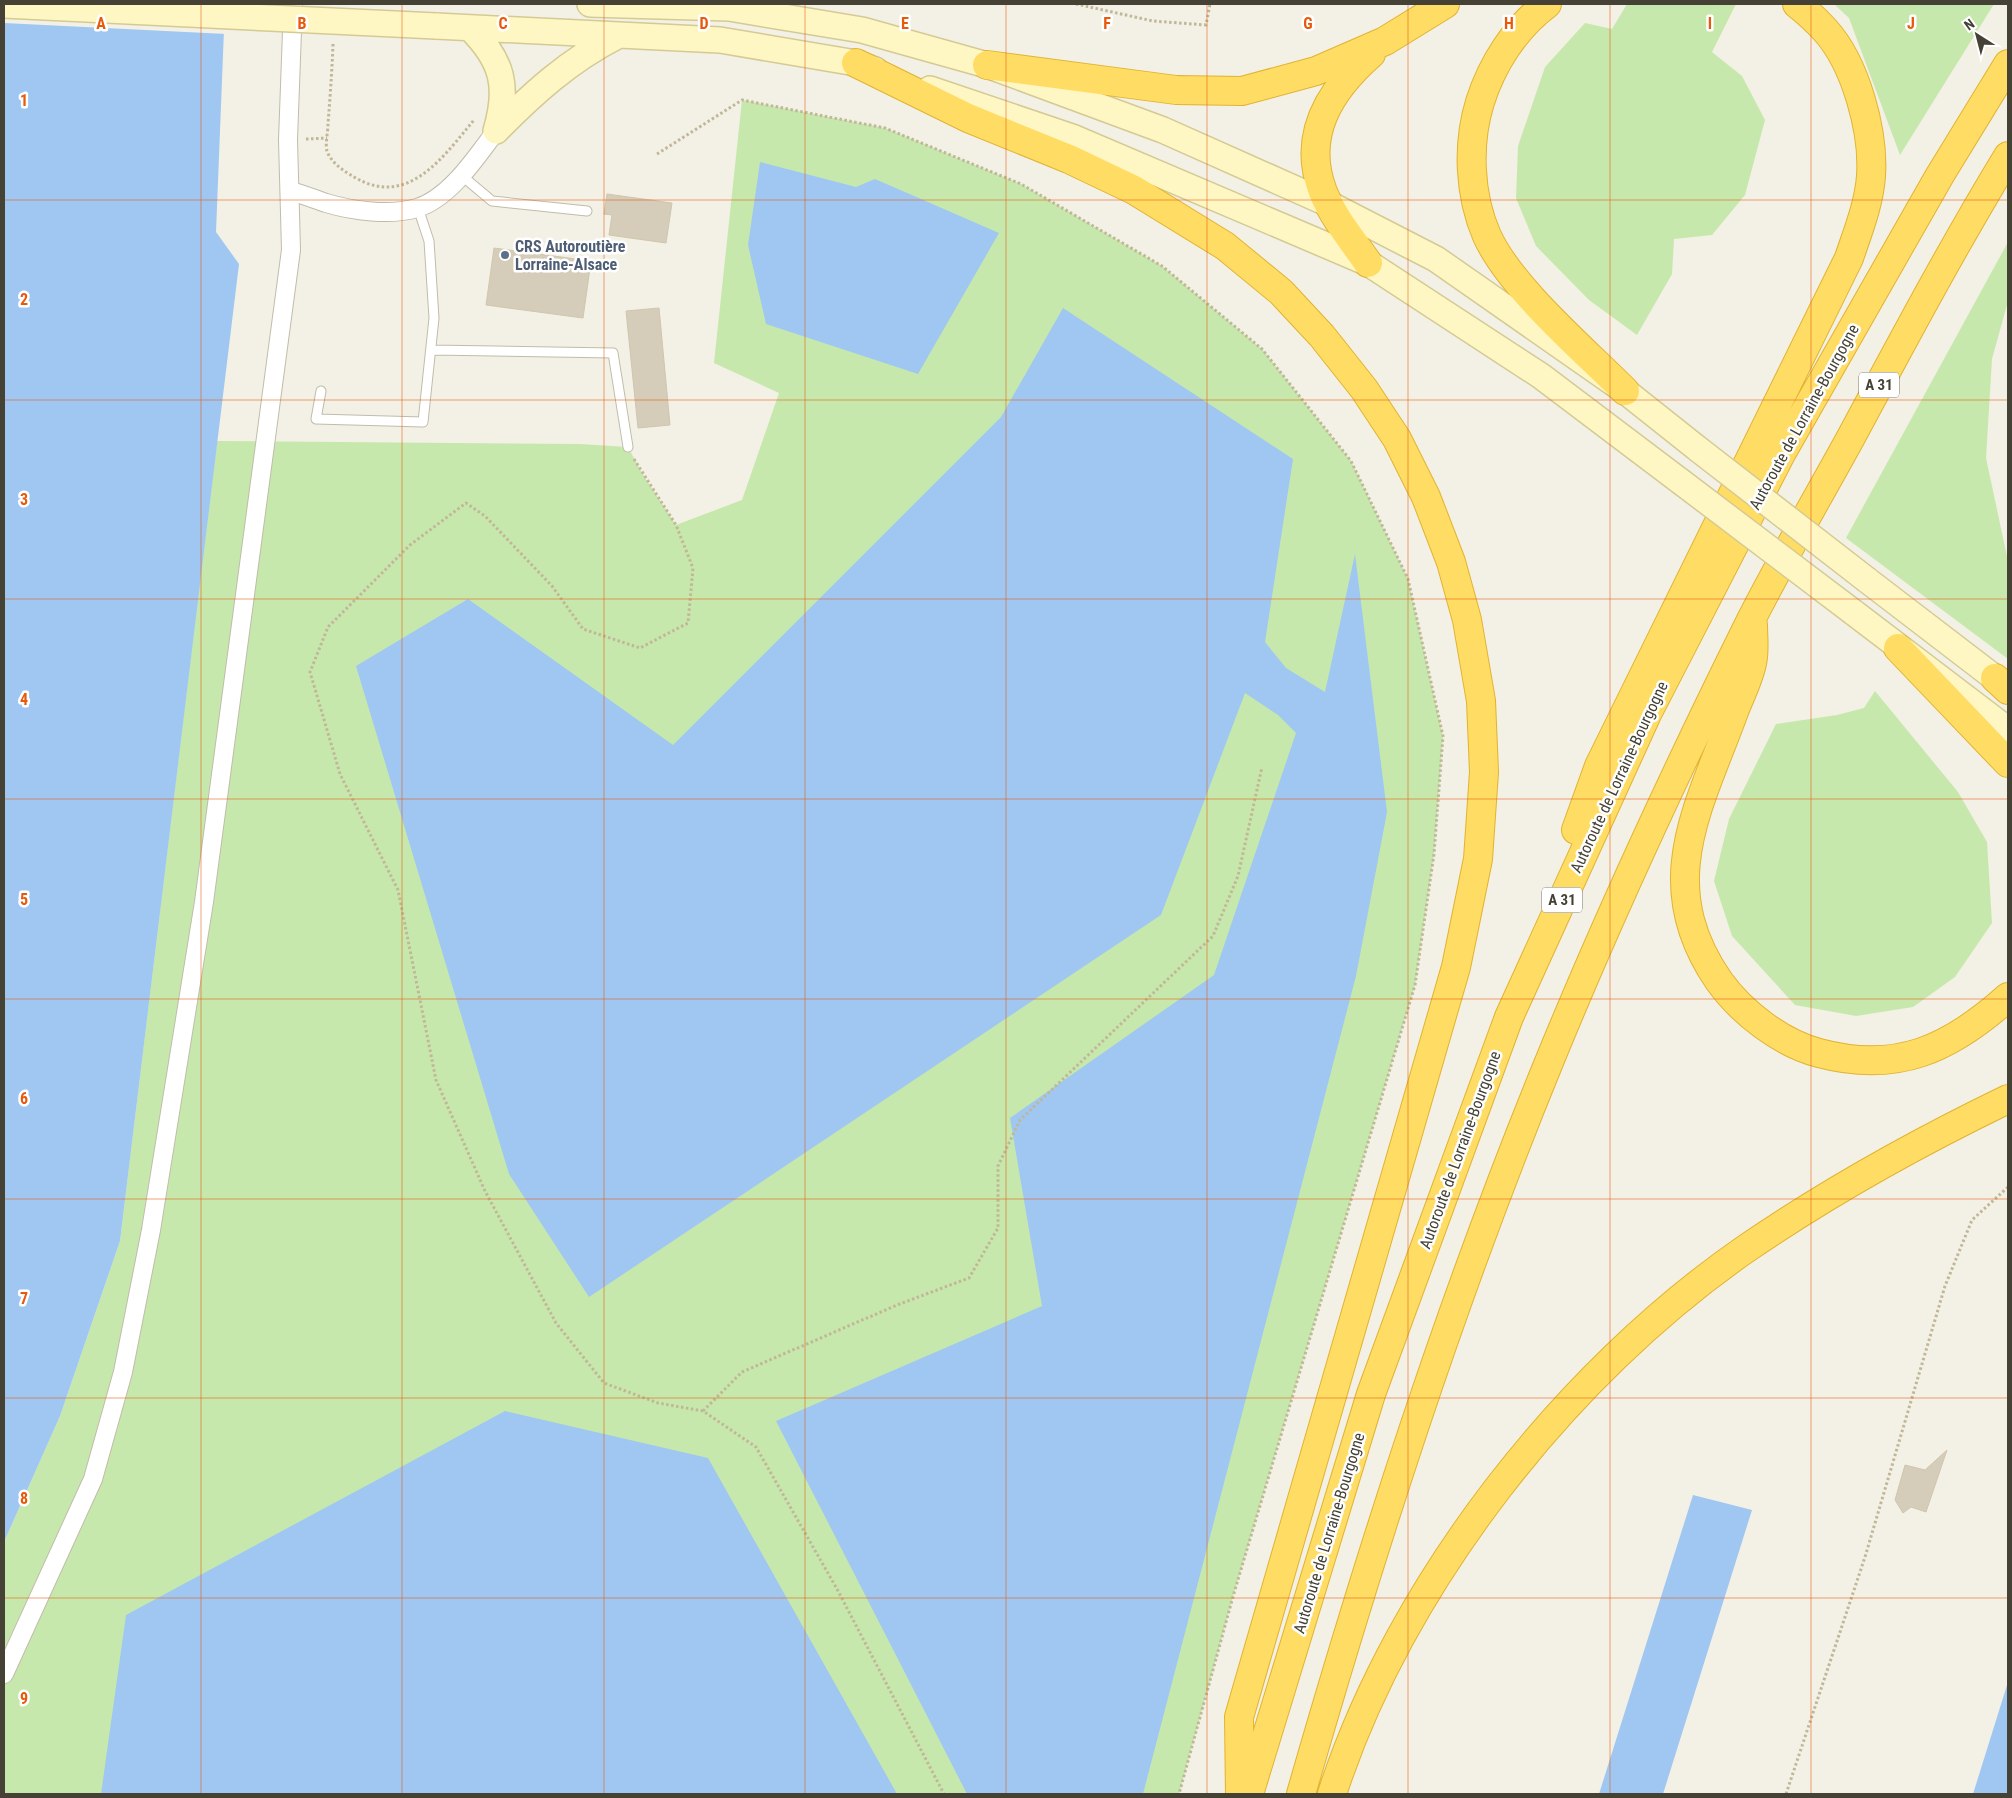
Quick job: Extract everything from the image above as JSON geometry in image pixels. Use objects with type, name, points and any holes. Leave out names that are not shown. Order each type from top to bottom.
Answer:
[{"type":"highway","points":[[987,65],[1176,90],[1242,90],[1316,71],[1385,41],[1446,4]]},
{"type":"highway","points":[[1548,4],[1535,13],[1503,52],[1486,83],[1474,120],[1472,160],[1475,199],[1487,236],[1508,269],[1534,300],[1625,391]]},
{"type":"highway","points":[[1508,1017],[1599,766],[1849,258],[1863,217],[1871,178],[1872,149],[1868,123],[1849,69],[1826,31],[1797,4]]},
{"type":"highway","points":[[1368,263],[1322,191],[1314,156],[1317,127],[1330,102],[1351,71],[1385,41]]},
{"type":"highway","points":[[856,63],[968,118],[1069,159],[1134,190],[1226,246],[1281,292],[1322,336],[1358,381],[1397,438],[1426,497],[1452,562],[1467,620],[1481,701],[1484,772],[1478,859],[1456,967],[1239,1717],[1240,1794]]},
{"type":"highway","name":"Autoroute de Lorraine-Bourgogne","points":[[1249,1794],[1371,1394],[1508,1017],[1647,714],[1782,452],[1940,175],[2008,64]]},
{"type":"highway","name":"A 31","points":[[1300,1794],[1406,1450],[1504,1179],[1549,1061],[1625,888],[1753,617],[1904,338],[2008,156]]},
{"type":"highway","points":[[1753,617],[1752,662],[1703,790],[1686,851],[1685,888],[1691,924],[1705,960],[1727,992],[1763,1024],[1802,1048],[1839,1058],[1879,1061],[1914,1055],[1949,1042],[1980,1022],[2008,998]]},
{"type":"highway","points":[[1898,648],[2008,763]]},
{"type":"highway","points":[[1332,1794],[1363,1713],[1436,1576],[1470,1524],[1554,1419],[1635,1339],[1687,1294],[1747,1248],[1839,1190],[2008,1099]]},
{"type":"main road","points":[[590,4],[729,8]]},
{"type":"main road","points":[[705,4],[862,30],[987,65],[1163,130],[1329,204],[1436,259],[1625,391],[2004,685]]},
{"type":"main road","points":[[4,5],[720,40],[856,63],[1072,137],[1368,263],[1541,376],[2008,730]]},
{"type":"main road","points":[[470,28],[493,55],[501,74],[504,90],[502,110],[486,124]]},
{"type":"main road","points":[[486,124],[523,103],[568,64],[617,36]]},
{"type":"street","points":[[4,1674],[92,1479],[123,1372],[151,1230],[204,902],[248,584],[291,250],[288,140],[294,4]]},
{"type":"street","points":[[290,191],[327,203],[356,209],[387,211],[418,208],[440,195],[461,176],[486,124]]},
{"type":"lane","points":[[461,176],[492,201],[587,211]]},
{"type":"lane","points":[[321,391],[316,419],[423,422],[434,318],[430,248],[418,208]]},
{"type":"lane","points":[[432,350],[613,353],[628,447]]},
{"type":"path","points":[[1076,4],[1153,22],[1206,24],[1210,4]]},
{"type":"path","points":[[334,42],[327,151],[337,167],[355,178],[377,187],[400,185],[420,177],[486,124]]},
{"type":"path","points":[[657,154],[742,100],[884,128],[1021,184],[1162,266],[1262,349],[1351,461],[1408,579],[1443,736],[1434,854],[1415,985],[1234,1593],[1178,1794]]},
{"type":"path","points":[[628,447],[642,473],[676,525],[693,568],[688,623],[640,648],[584,629],[552,586],[485,516],[466,503],[410,545],[328,626],[310,672],[340,774],[398,890],[436,1080],[485,1191],[556,1323],[604,1383],[658,1403],[703,1411],[756,1447],[837,1589],[944,1794]]},
{"type":"path","points":[[703,1411],[742,1372],[897,1305],[969,1278],[998,1228],[998,1166],[1020,1120],[1213,936],[1238,876],[1262,767]]},
{"type":"path","points":[[1786,1794],[1865,1557],[1945,1286],[1972,1220],[2008,1187]]},
{"type":"green space","points":[[1627,4],[1736,4],[1712,52],[1742,76],[1765,120],[1745,195],[1712,235],[1674,239],[1672,274],[1637,335],[1589,300],[1536,246],[1516,198],[1518,146],[1545,67],[1585,23],[1612,29]]},
{"type":"green space","points":[[1834,4],[1994,4],[1900,155],[1849,18]]},
{"type":"green space","points":[[742,100],[885,128],[1021,184],[1162,266],[1262,349],[1351,461],[1408,579],[1443,736],[1434,854],[1415,985],[1234,1593],[1179,1794],[4,1794],[4,1542],[60,1416],[120,1241],[217,441],[580,444],[628,447],[642,473],[676,525],[742,500],[779,393],[714,363]]},
{"type":"green space","points":[[2008,242],[2008,301],[1992,359],[1986,458],[2008,561],[2008,659],[1846,538]]},
{"type":"green space","points":[[1875,691],[1958,792],[1987,842],[1992,923],[1955,977],[1913,1007],[1856,1016],[1795,1005],[1732,936],[1714,881],[1729,819],[1776,724],[1837,715],[1864,708]]},
{"type":"water","points":[[4,4],[225,4],[216,232],[239,264],[120,1241],[60,1416],[4,1542]]},
{"type":"water","points":[[760,162],[856,187],[875,179],[999,233],[918,374],[766,324],[748,245]]},
{"type":"water","points":[[1063,308],[1293,459],[1265,642],[1286,668],[1325,692],[1355,554],[1387,812],[1356,976],[1143,1794],[967,1794],[776,1421],[1042,1306],[1010,1118],[1214,975],[1296,733],[1278,715],[1245,693],[1161,915],[589,1297],[509,1174],[356,666],[468,599],[673,745],[1001,417]]},
{"type":"water","points":[[505,1411],[708,1458],[897,1794],[101,1794],[126,1615]]},
{"type":"water","points":[[1693,1495],[1752,1510],[1663,1794],[1599,1794]]},
{"type":"water","points":[[2008,1682],[2008,1794],[1973,1794]]},
{"type":"pier","points":[[4,4],[227,4],[226,34],[4,23]]},
{"type":"building","points":[[607,194],[672,203],[666,243],[609,235],[612,215],[604,214]]},
{"type":"building","points":[[494,248],[591,261],[583,318],[486,305]]},
{"type":"building","points":[[659,308],[670,425],[638,428],[626,311]]},
{"type":"building","points":[[1947,1450],[1926,1512],[1911,1507],[1903,1513],[1895,1500],[1905,1465],[1925,1470]]},
{"type":"place","name":"CRS Autoroutière Lorraine-Alsace","points":[[505,255]]}]
